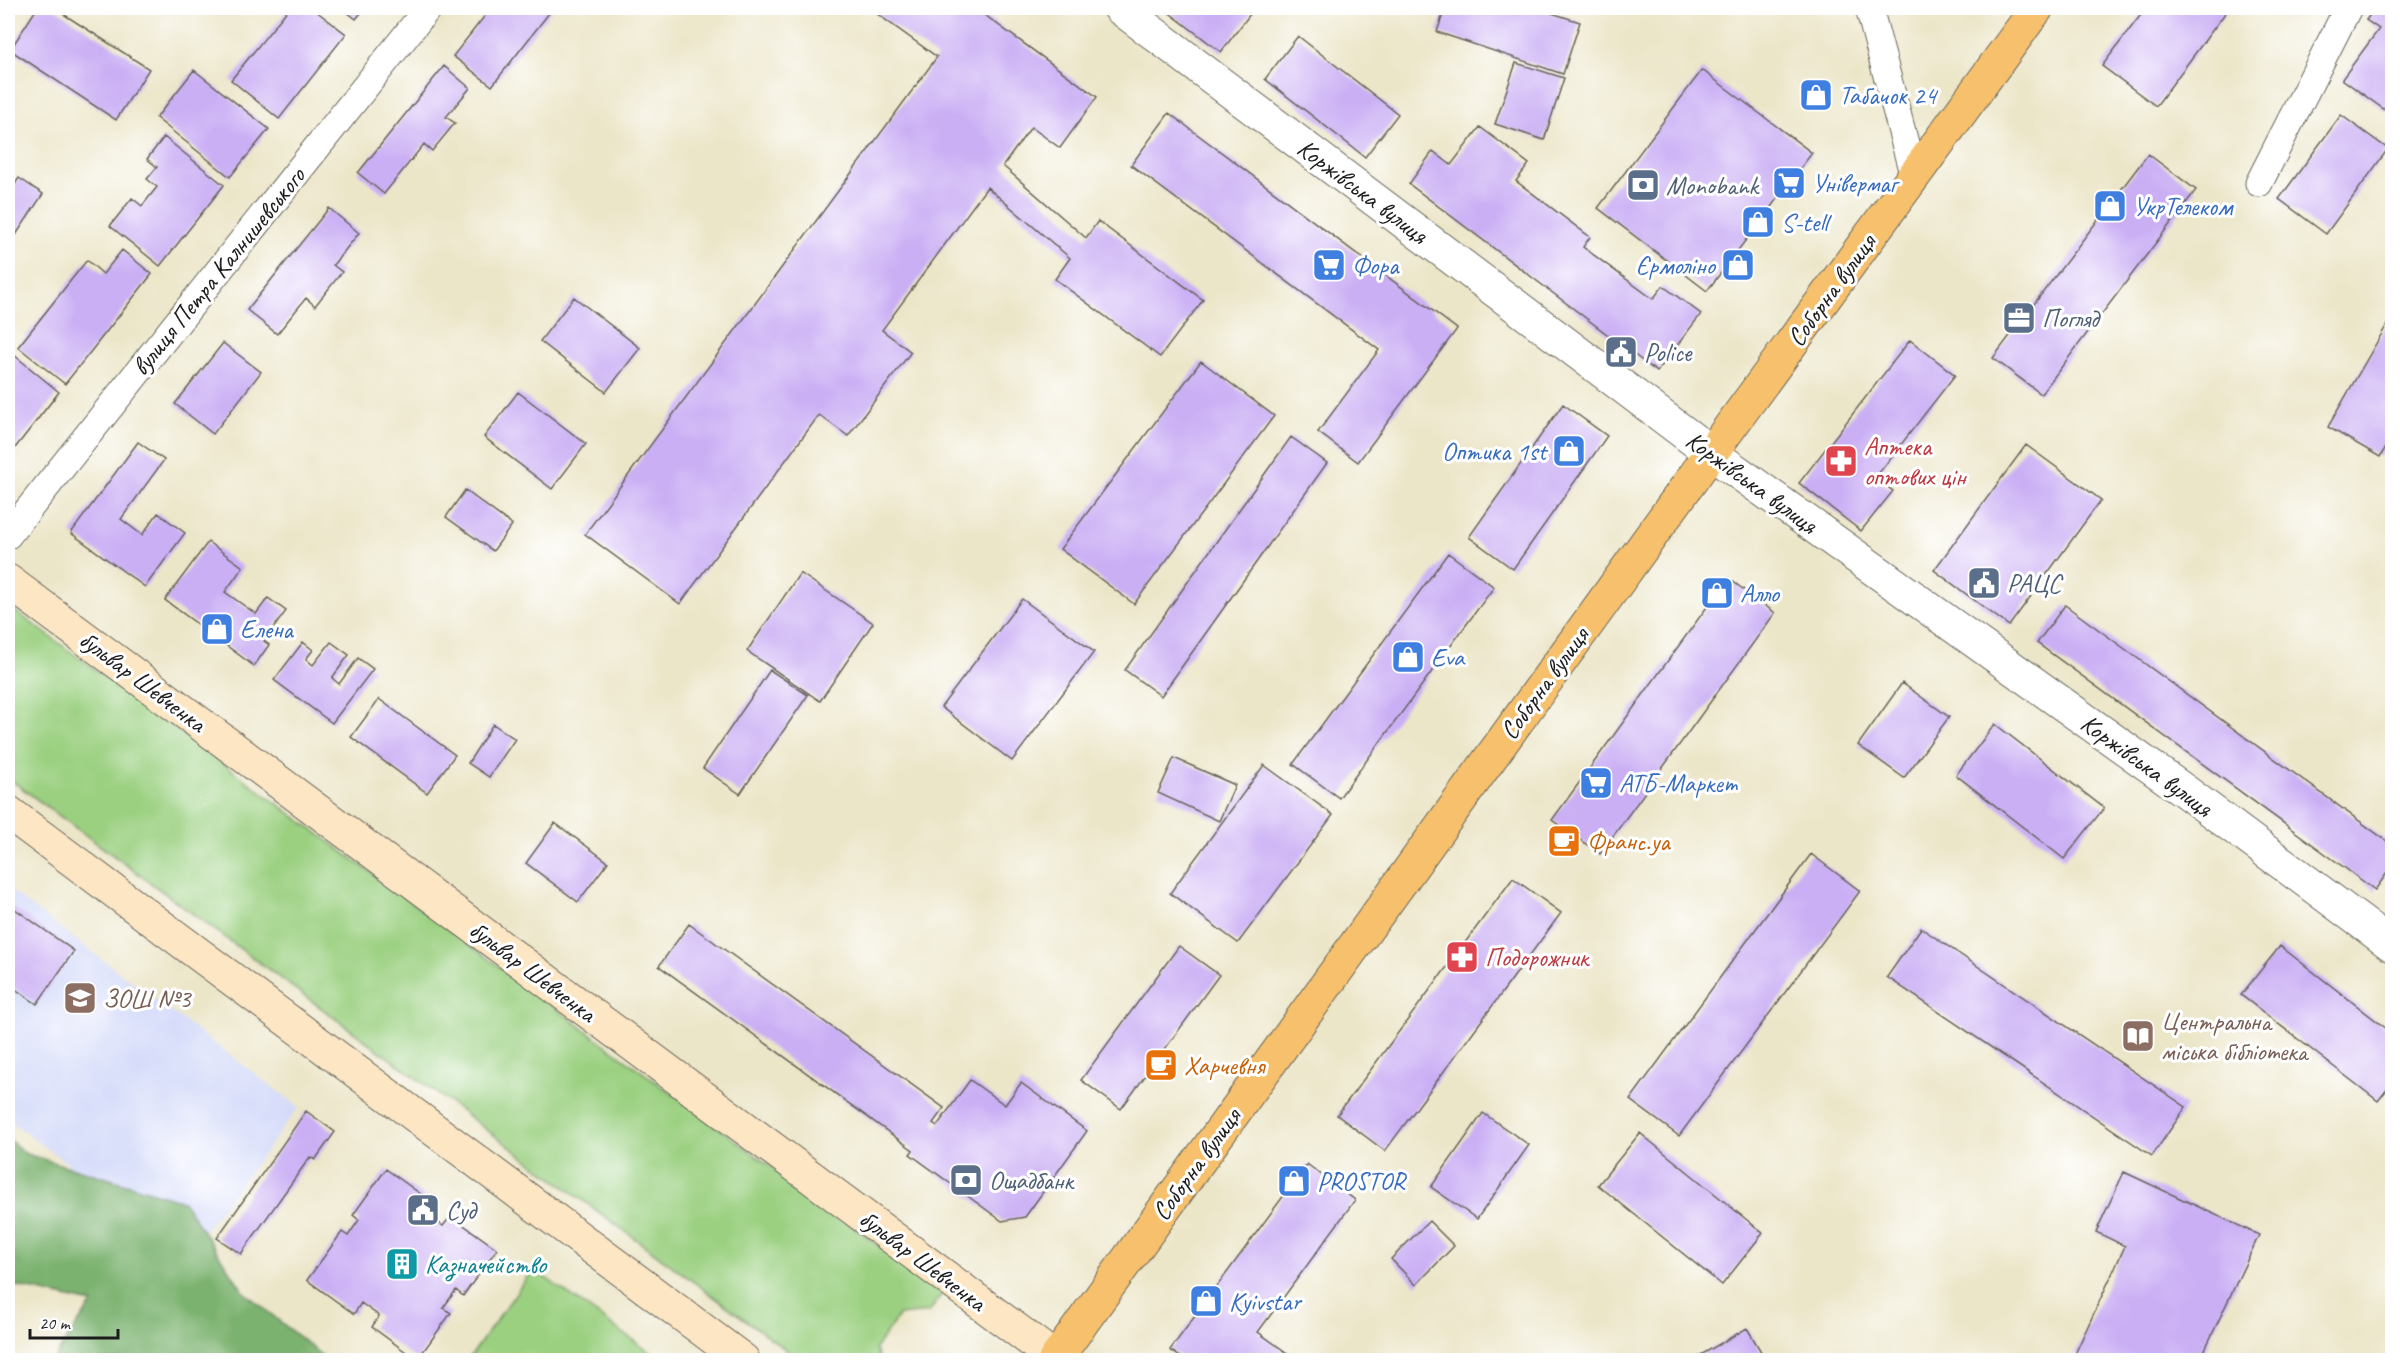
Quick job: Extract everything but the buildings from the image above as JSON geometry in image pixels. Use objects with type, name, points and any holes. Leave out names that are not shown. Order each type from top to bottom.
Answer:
[{"type":"main road","name":"Соборна вулиця","points":[[1056,1360],[1711,453],[2037,8]]},
{"type":"main road","name":"бульвар Шевченка","points":[[8,581],[1056,1360]]},
{"type":"main road","points":[[8,812],[743,1360]]},
{"type":"street","name":"вулиця Петра Калнишевського","points":[[8,535],[428,8]]},
{"type":"street","name":"Коржівська вулиця","points":[[1120,8],[1711,453],[2186,792],[2392,945]]},
{"type":"street","points":[[1869,8],[1914,177]]},
{"type":"street","points":[[2259,183],[2348,8]]},
{"type":"shaded area","name":"ЗОШ №3","points":[[8,889],[299,1107],[188,1252],[8,1120]]},
{"type":"green space","points":[[14,610],[943,1293],[929,1312],[899,1315],[875,1349],[880,1360],[800,1360],[8,778],[8,619]]},
{"type":"green space","points":[[8,1139],[26,1154],[183,1201],[244,1292],[327,1360],[53,1360],[92,1303],[16,1286],[8,1290]]},
{"type":"green space","points":[[533,1269],[661,1360],[468,1360]]},
{"type":"place","name":"Табачок 24","points":[[1816,95]]},
{"type":"place","name":"Універмаг","points":[[1789,183]]},
{"type":"place","name":"Monobank","points":[[1643,185]]},
{"type":"place","name":"УкрТелеком","points":[[2110,206]]},
{"type":"place","name":"S-tell","points":[[1758,222]]},
{"type":"place","name":"Фора","points":[[1329,265]]},
{"type":"place","name":"Єрмоліно","points":[[1738,265]]},
{"type":"place","name":"Погляд","points":[[2019,318]]},
{"type":"place","name":"Police","points":[[1621,352]]},
{"type":"place","name":"Оптика 1st","points":[[1569,451]]},
{"type":"place","name":"Аптека оптових цін","points":[[1841,461]]},
{"type":"place","name":"РАЦС","points":[[1984,583]]},
{"type":"place","name":"Алло","points":[[1717,593]]},
{"type":"place","name":"Елена","points":[[217,629]]},
{"type":"place","name":"Eva","points":[[1408,657]]},
{"type":"place","name":"АТБ-Маркет","points":[[1596,783]]},
{"type":"place","name":"Франс.уа","points":[[1564,841]]},
{"type":"place","name":"Подорожник","points":[[1462,957]]},
{"type":"place","name":"ЗОШ №3","points":[[80,998]]},
{"type":"place","name":"Центральна міська бібліотека","points":[[2138,1036]]},
{"type":"place","name":"Харчевня","points":[[1161,1065]]},
{"type":"place","name":"Ощадбанк","points":[[966,1180]]},
{"type":"place","name":"PROSTOR","points":[[1294,1181]]},
{"type":"place","name":"Суд","points":[[423,1210]]},
{"type":"place","name":"Казначейство","points":[[402,1264]]},
{"type":"place","name":"Kyivstar","points":[[1206,1301]]}]
